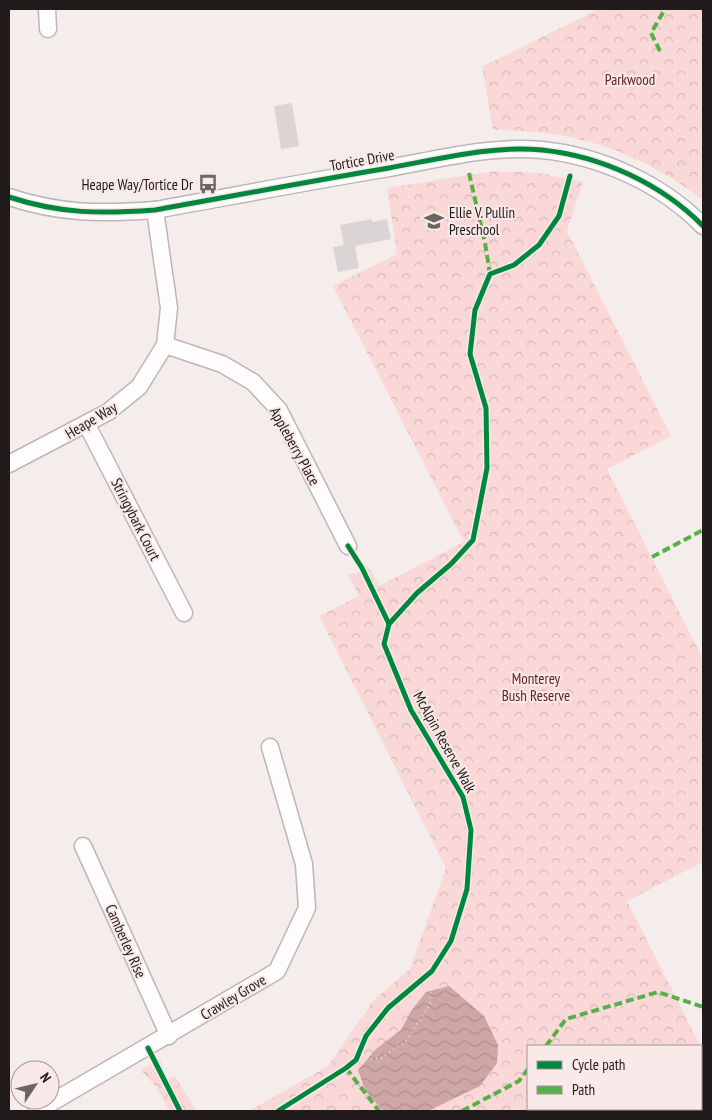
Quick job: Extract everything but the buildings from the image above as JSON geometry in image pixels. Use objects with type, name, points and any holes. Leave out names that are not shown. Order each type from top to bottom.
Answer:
[{"type":"street","points":[[47,9],[48,28]]},
{"type":"street","name":"Tortice Drive","points":[[9,197],[62,211],[119,213],[155,210],[437,159],[503,149],[541,150],[574,155],[641,180],[689,212],[703,226]]},
{"type":"street","name":"Heape Way","points":[[9,464],[87,425],[108,412],[139,387],[165,345],[169,308],[155,210]]},
{"type":"street","name":"Appleberry Place","points":[[165,345],[222,364],[253,382],[279,410],[348,546]]},
{"type":"street","name":"Stringybark Court","points":[[87,425],[184,613]]},
{"type":"street","name":"Crawley Grove","points":[[37,1111],[169,1036],[277,971],[307,908],[304,864],[270,747]]},
{"type":"street","name":"Camberley Rise","points":[[83,846],[169,1036]]},
{"type":"path","points":[[634,158],[703,121]]},
{"type":"path","points":[[667,175],[673,168],[703,160]]},
{"type":"path","points":[[426,976],[437,963]]},
{"type":"path","points":[[356,1060],[381,1058],[406,1041],[430,1004],[432,971]]},
{"type":"path","points":[[351,1064],[356,1060],[360,1052]]},
{"type":"green space","name":"Parkwood","points":[[599,9],[703,9],[703,200],[654,168],[604,146],[552,134],[493,130],[482,67]]},
{"type":"green space","name":"Monterey Bush Reserve","points":[[495,171],[540,173],[583,182],[567,231],[671,436],[607,469],[703,659],[703,862],[627,901],[699,1043],[696,1045],[527,1045],[527,1110],[570,1111],[249,1111],[328,1066],[373,1001],[410,969],[446,868],[319,616],[359,596],[348,574],[357,573],[368,565],[379,586],[464,542],[333,286],[397,254],[387,188]]},
{"type":"green space","points":[[160,1060],[167,1080],[175,1076],[196,1111],[170,1111],[156,1087],[141,1070]]},
{"type":"water","points":[[449,986],[484,1016],[498,1045],[497,1063],[480,1086],[428,1111],[383,1111],[365,1090],[358,1070],[377,1048],[401,1030],[411,1011],[426,992]]},
{"type":"marked path","points":[[660,51],[651,33],[665,9]]},
{"type":"marked path","points":[[469,173],[490,274]]},
{"type":"marked path","points":[[652,557],[703,530]]},
{"type":"marked path","points":[[547,1045],[566,1019],[658,992],[703,1007]]},
{"type":"marked path","points":[[346,1068],[379,1111]]},
{"type":"marked path","points":[[462,1111],[519,1081],[527,1070]]},
{"type":"cycle path","points":[[9,197],[64,210],[99,212],[155,210],[466,154],[504,149],[523,149],[564,153],[586,158],[629,174],[669,197],[703,226]]},
{"type":"cycle path","name":"McAlpin Reserve Walk","points":[[278,1111],[356,1060],[366,1036],[388,1008],[432,971],[451,941],[467,889],[471,830],[463,797],[411,710],[384,644],[389,624],[417,593],[451,564],[473,540],[487,468],[486,408],[470,354],[475,310],[490,274],[514,265],[539,245],[559,216],[570,176]]},
{"type":"cycle path","points":[[348,546],[362,568],[389,624]]},
{"type":"cycle path","points":[[148,1048],[180,1111]]},
{"type":"place","name":"Heape Way/Tortice Dr","points":[[208,184]]},
{"type":"place","name":"Ellie V. Pullin Preschool","points":[[434,221]]}]
